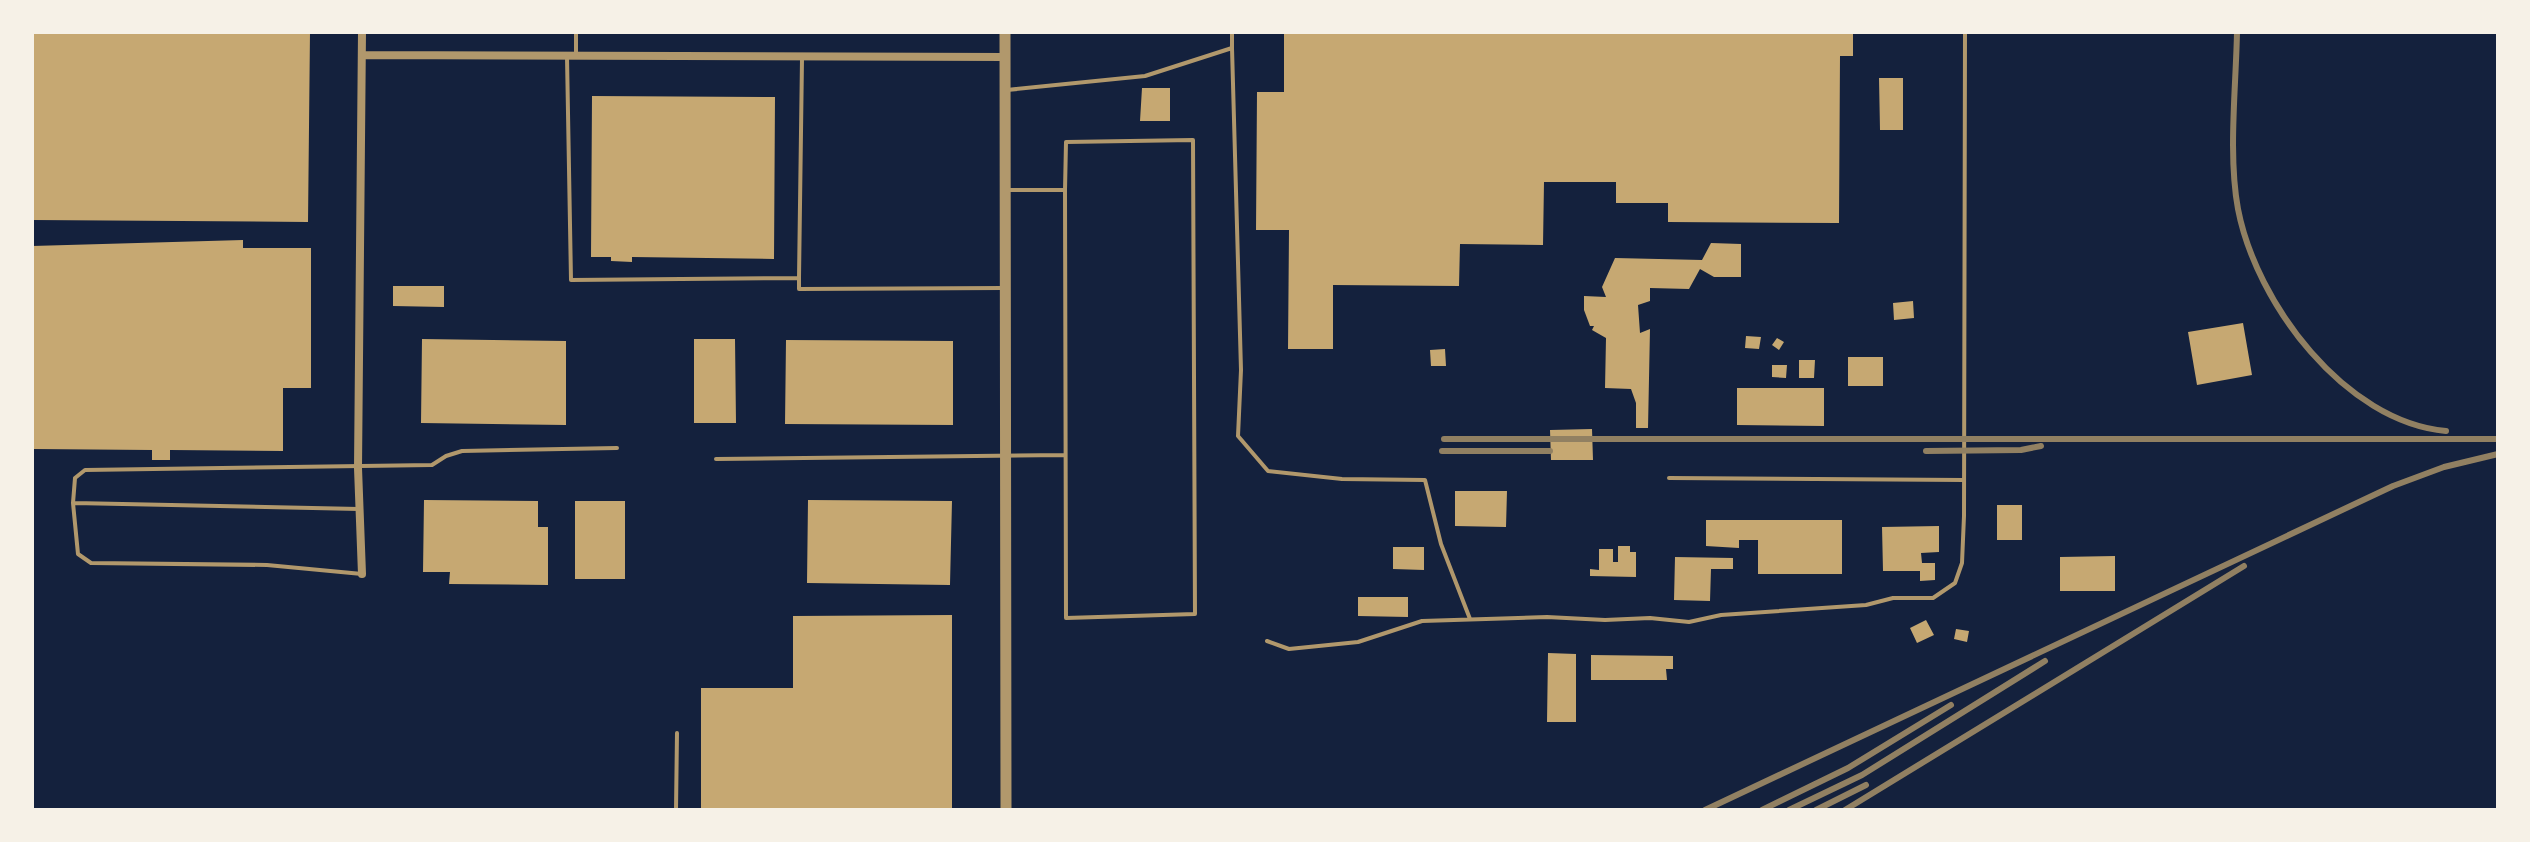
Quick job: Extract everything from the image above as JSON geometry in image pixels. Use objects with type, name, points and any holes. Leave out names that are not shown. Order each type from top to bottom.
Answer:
[{"type":"street","points":[[362,32],[358,468],[362,574]]},
{"type":"street","points":[[1005,32],[1006,810]]},
{"type":"street","points":[[362,55],[1005,57]]},
{"type":"lane","points":[[576,32],[571,55],[571,280],[799,278]]},
{"type":"lane","points":[[1232,32],[1241,370],[1238,436],[1268,471],[1342,479],[1425,480],[1441,544],[1470,619]]},
{"type":"lane","points":[[1267,641],[1289,649],[1358,642],[1422,621],[1650,618],[1689,622],[1721,615],[1866,605],[1893,598],[1933,598],[1955,583],[1962,563],[1964,480],[1965,32]]},
{"type":"lane","points":[[1005,90],[1145,76],[1232,48]]},
{"type":"lane","points":[[802,56],[799,289],[1005,288]]},
{"type":"lane","points":[[1193,140],[1195,614],[1066,618],[1065,190],[1066,142],[1193,140]]},
{"type":"lane","points":[[1005,190],[1065,190]]},
{"type":"lane","points":[[362,574],[267,565],[91,563],[78,554],[73,503],[75,478],[85,470],[432,465],[462,451],[617,448]]},
{"type":"lane","points":[[716,459],[1065,455]]},
{"type":"lane","points":[[1669,478],[1964,480]]},
{"type":"lane","points":[[73,503],[359,509]]},
{"type":"lane","points":[[676,810],[677,733]]},
{"type":"building","points":[[32,32],[310,32],[308,222],[32,220]]},
{"type":"building","points":[[1284,32],[1853,32],[1853,56],[1840,56],[1839,223],[1668,222],[1668,203],[1616,203],[1616,182],[1544,182],[1543,245],[1460,244],[1459,286],[1333,285],[1333,349],[1288,349],[1289,230],[1256,230],[1257,92],[1284,92]]},
{"type":"building","points":[[1879,78],[1903,78],[1903,130],[1880,130]]},
{"type":"building","points":[[1142,88],[1170,88],[1170,121],[1140,121]]},
{"type":"building","points":[[592,96],[775,97],[774,259],[632,257],[632,262],[611,261],[611,257],[591,257]]},
{"type":"building","points":[[243,240],[243,248],[311,248],[311,388],[283,388],[283,451],[170,450],[170,460],[152,460],[152,450],[32,449],[32,246]]},
{"type":"building","points":[[1711,243],[1741,244],[1741,277],[1714,277],[1700,269],[1689,289],[1650,288],[1650,301],[1638,305],[1640,333],[1650,329],[1648,428],[1636,428],[1636,403],[1631,389],[1605,388],[1606,338],[1592,330],[1594,326],[1590,326],[1584,310],[1584,296],[1606,297],[1602,287],[1615,258],[1702,260]]},
{"type":"building","points":[[393,286],[444,286],[444,307],[393,306]]},
{"type":"building","points":[[1913,301],[1914,318],[1894,320],[1893,303]]},
{"type":"building","points":[[2243,323],[2252,375],[2197,385],[2188,332]]},
{"type":"building","points":[[1746,336],[1761,337],[1759,349],[1745,348]]},
{"type":"building","points":[[1777,338],[1784,342],[1779,350],[1772,345]]},
{"type":"building","points":[[422,339],[566,341],[566,425],[421,423]]},
{"type":"building","points":[[694,339],[735,339],[736,423],[694,423]]},
{"type":"building","points":[[786,340],[953,341],[953,425],[785,424]]},
{"type":"building","points":[[1445,349],[1446,366],[1431,366],[1430,350]]},
{"type":"building","points":[[1848,357],[1883,357],[1883,386],[1848,386]]},
{"type":"building","points":[[1799,360],[1815,360],[1814,378],[1799,378]]},
{"type":"building","points":[[1772,365],[1787,365],[1786,378],[1772,377]]},
{"type":"building","points":[[1737,388],[1824,388],[1824,426],[1737,425]]},
{"type":"building","points":[[1592,429],[1593,460],[1551,460],[1550,430]]},
{"type":"building","points":[[1455,491],[1507,491],[1506,527],[1455,526]]},
{"type":"building","points":[[424,500],[538,501],[538,527],[548,527],[548,585],[449,584],[450,572],[423,572]]},
{"type":"building","points":[[808,500],[952,501],[950,585],[807,583]]},
{"type":"building","points":[[575,501],[625,501],[625,579],[575,579]]},
{"type":"building","points":[[1997,505],[2022,505],[2022,540],[1997,540]]},
{"type":"building","points":[[1706,520],[1842,520],[1842,574],[1758,574],[1758,540],[1739,540],[1739,548],[1706,546]]},
{"type":"building","points":[[1939,526],[1939,552],[1921,553],[1922,563],[1935,563],[1935,580],[1920,581],[1920,571],[1883,571],[1882,527]]},
{"type":"building","points":[[1618,546],[1630,546],[1630,552],[1636,552],[1636,577],[1590,576],[1590,569],[1599,570],[1599,549],[1613,549],[1613,562],[1618,562]]},
{"type":"building","points":[[1393,547],[1424,547],[1424,570],[1393,569]]},
{"type":"building","points":[[2115,556],[2115,591],[2060,591],[2060,557]]},
{"type":"building","points":[[1675,557],[1733,558],[1733,569],[1711,569],[1710,601],[1674,600]]},
{"type":"building","points":[[1358,597],[1408,597],[1408,617],[1358,616]]},
{"type":"building","points":[[952,615],[952,810],[701,810],[701,688],[793,688],[793,616]]},
{"type":"building","points":[[1926,620],[1934,635],[1917,643],[1910,628]]},
{"type":"building","points":[[1956,629],[1969,631],[1967,642],[1954,639]]},
{"type":"building","points":[[1548,653],[1576,654],[1576,722],[1547,722]]},
{"type":"building","points":[[1591,655],[1673,656],[1673,669],[1666,669],[1667,680],[1591,680]]},
{"type":"railway","points":[[2237,32],[2233,144],[2235,188],[2248,245],[2264,282],[2285,318],[2311,352],[2341,382],[2373,406],[2409,423],[2446,431]]},
{"type":"railway","points":[[1444,439],[2498,439]]},
{"type":"railway","points":[[1926,451],[2021,450],[2041,446]]},
{"type":"railway","points":[[1442,451],[1550,451]]},
{"type":"railway","points":[[1705,810],[2393,486],[2444,467],[2498,454]]},
{"type":"railway","points":[[1845,810],[2244,566]]},
{"type":"railway","points":[[1789,810],[1862,775],[2045,661]]},
{"type":"railway","points":[[1762,810],[1848,768],[1951,705]]},
{"type":"railway","points":[[1816,810],[1866,785]]}]
